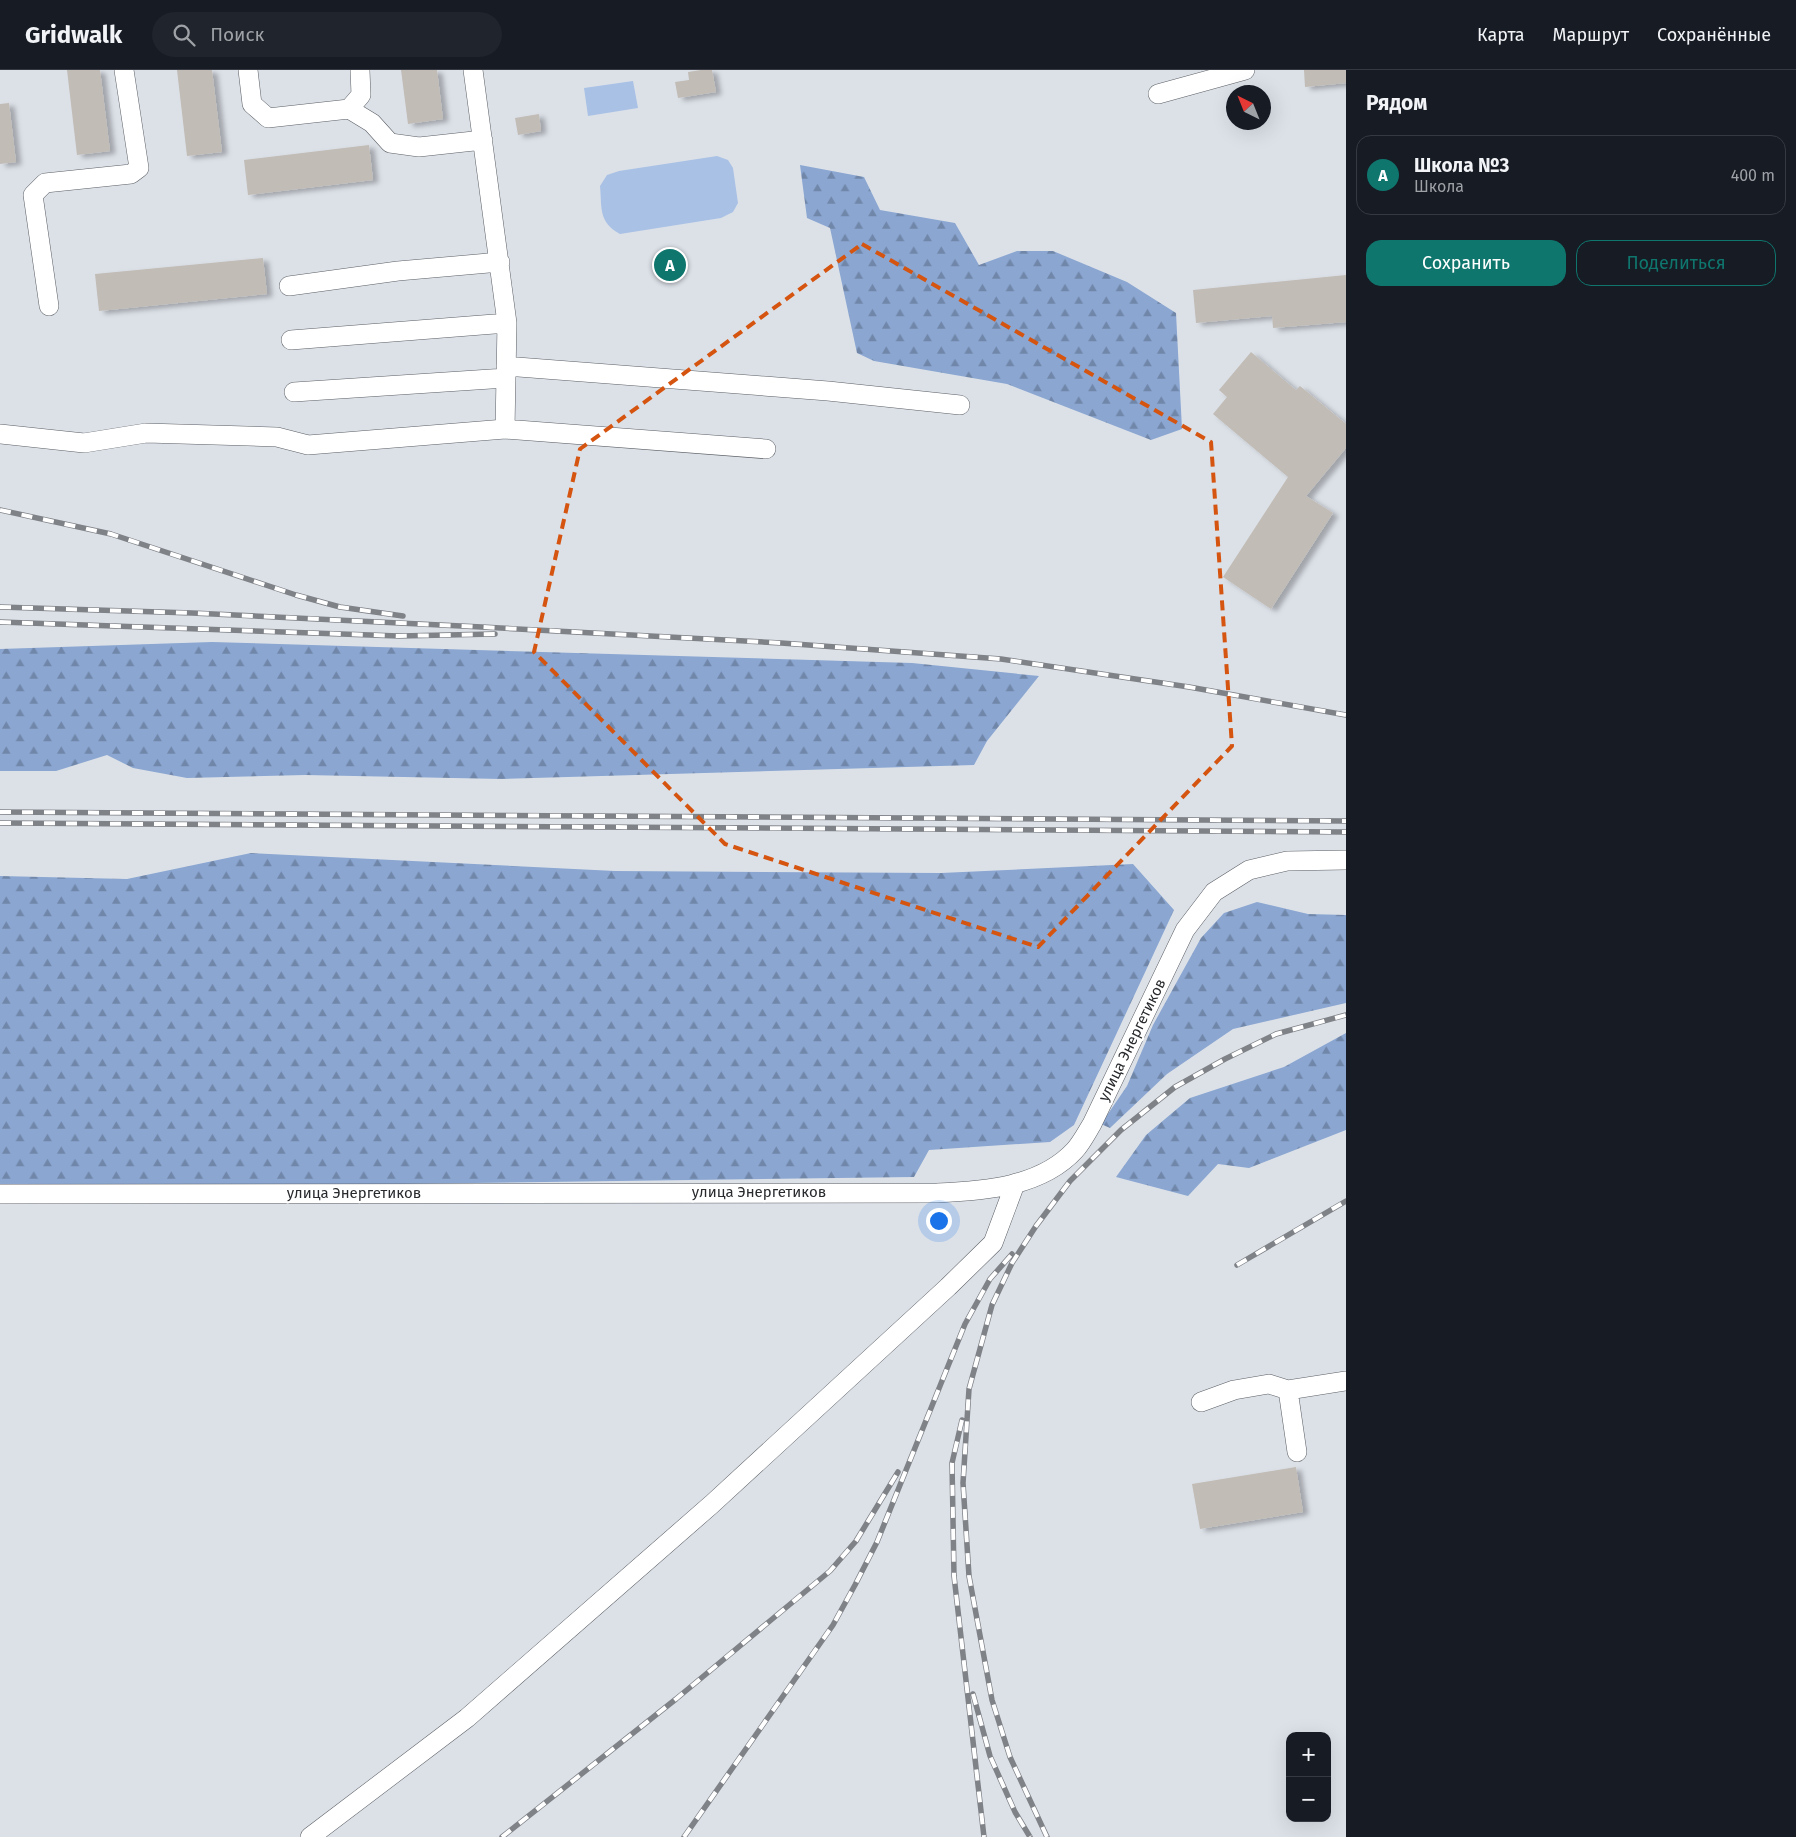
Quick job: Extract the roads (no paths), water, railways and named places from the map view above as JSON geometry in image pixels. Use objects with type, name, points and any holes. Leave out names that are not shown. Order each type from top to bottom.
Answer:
[{"type":"street","points":[[49,306],[33,195],[45,183],[131,174],[139,168],[124,70]]},
{"type":"street","points":[[248,70],[252,104],[268,118],[349,109],[372,123],[390,142],[419,147],[483,140]]},
{"type":"street","points":[[349,109],[361,95],[360,70]]},
{"type":"street","points":[[474,70],[507,322],[505,429]]},
{"type":"street","points":[[1158,94],[1245,70]]},
{"type":"street","points":[[289,286],[398,271],[500,262]]},
{"type":"street","points":[[291,340],[507,322]]},
{"type":"street","points":[[294,392],[506,372],[828,391],[960,405]]},
{"type":"street","points":[[0,434],[84,443],[146,433],[277,437],[308,445],[505,429],[766,449]]},
{"type":"street","name":"улица Энергетиков","points":[[0,1194],[937,1193],[976,1192],[1015,1184],[1059,1164],[1076,1149],[1092,1124],[1185,930],[1214,892],[1249,870],[1287,861],[1346,860]]},
{"type":"street","points":[[310,1837],[467,1718],[712,1504],[948,1287],[993,1243],[1015,1184]]},
{"type":"street","points":[[1202,1402],[1234,1390],[1269,1384],[1288,1390],[1346,1382]]},
{"type":"street","points":[[1288,1390],[1296,1452]]},
{"type":"railway","points":[[0,510],[111,534],[296,595],[340,607],[403,616]]},
{"type":"railway","points":[[0,607],[192,613],[482,627],[781,643],[1001,659],[1189,687],[1346,715]]},
{"type":"railway","points":[[0,622],[399,636],[495,634]]},
{"type":"railway","points":[[0,812],[1346,821]]},
{"type":"railway","points":[[0,823],[1346,832]]},
{"type":"railway","points":[[1047,1837],[1010,1757],[992,1700],[969,1576],[963,1483],[969,1389],[992,1305],[1012,1263],[1036,1226],[1070,1181],[1121,1130],[1175,1087],[1225,1059],[1276,1034],[1346,1015]]},
{"type":"railway","points":[[1237,1265],[1346,1201]]},
{"type":"railway","points":[[684,1837],[833,1625],[877,1542],[965,1324],[990,1279],[1012,1254]]},
{"type":"railway","points":[[962,1420],[952,1463],[954,1576],[984,1837]]},
{"type":"railway","points":[[502,1837],[676,1699],[830,1571],[856,1541],[898,1472]]},
{"type":"railway","points":[[973,1694],[990,1756],[1015,1812],[1030,1837]]},
{"type":"place","name":"Школа №3","points":[[670,265]]}]
